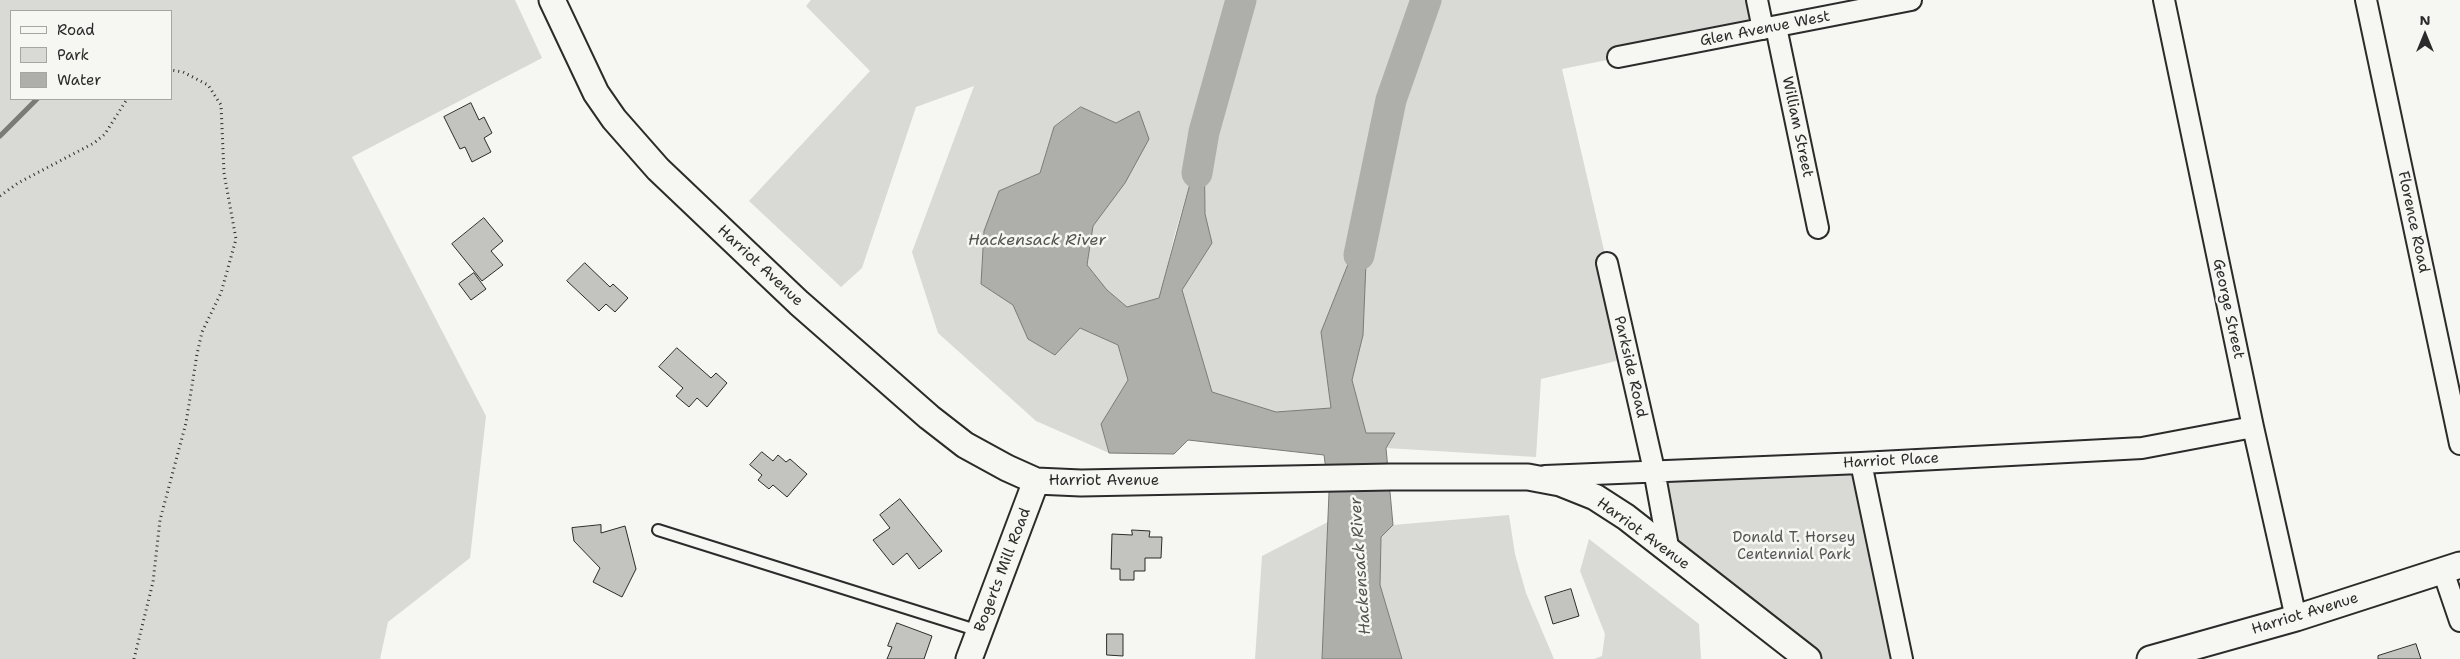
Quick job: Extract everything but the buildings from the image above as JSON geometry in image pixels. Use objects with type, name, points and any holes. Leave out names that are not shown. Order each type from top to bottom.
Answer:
[{"type":"street","name":"William Street","points":[[1757,0],[1770,28],[1818,228]]},
{"type":"street","name":"Glen Avenue West","points":[[1618,58],[1911,0]]},
{"type":"street","name":"George Street","points":[[2164,0],[2252,427],[2296,618]]},
{"type":"street","name":"Florence Road","points":[[2366,0],[2460,444]]},
{"type":"street","name":"Harriot Avenue","points":[[558,2],[596,93],[614,119],[658,169],[799,303],[929,417],[965,445],[1007,468],[1036,480],[1081,482],[1390,477],[1528,477],[1560,483],[1594,497],[1626,517],[1808,659]]},
{"type":"street","name":"Parkside Road","points":[[1606,263],[1654,470],[1669,552]]},
{"type":"street","name":"Harriot Place","points":[[1528,477],[1654,470],[1861,463],[2142,448],[2252,427]]},
{"type":"street","points":[[1861,463],[1902,659]]},
{"type":"street","name":"Bogerts Mill Road","points":[[969,659],[1036,480]]},
{"type":"street","name":"Harriot Avenue","points":[[2150,659],[2179,656],[2452,568]]},
{"type":"street","points":[[2452,568],[2460,621]]},
{"type":"lane","points":[[658,530],[980,631]]},
{"type":"path","points":[[134,659],[153,582],[160,520],[186,423],[202,332],[221,293],[236,239],[224,173],[221,105],[208,86],[183,72],[172,70]]},
{"type":"path","points":[[0,196],[18,183],[94,143],[105,134],[126,100]]},
{"type":"green space","points":[[0,0],[515,0],[542,58],[352,157],[486,416],[470,558],[388,622],[380,659],[0,659]]},
{"type":"green space","points":[[811,0],[1757,0],[1763,29],[1562,69],[1629,358],[1541,379],[1536,457],[1386,448],[1395,434],[1366,433],[1352,380],[1363,335],[1367,215],[1321,332],[1331,408],[1276,412],[1212,392],[1182,290],[1212,243],[1205,214],[1204,135],[1174,237],[1160,298],[1127,307],[1107,290],[1087,265],[1093,226],[1125,183],[1116,123],[1081,107],[1054,127],[1040,173],[999,191],[984,231],[981,284],[1013,304],[1028,339],[1080,328],[1118,345],[1128,380],[1101,424],[1109,453],[1036,421],[938,333],[912,252],[974,86],[916,107],[862,268],[841,287],[749,201],[870,71],[806,6]]},
{"type":"green space","name":"Donald T. Horsey Centennial Park","points":[[1861,463],[1902,659],[1808,659],[1669,552],[1654,470]]},
{"type":"green space","points":[[1509,515],[1515,554],[1526,593],[1554,659],[1402,659],[1380,585],[1381,537],[1393,525]]},
{"type":"green space","points":[[1328,522],[1322,659],[1255,659],[1262,556]]},
{"type":"green space","points":[[1589,539],[1699,624],[1701,659],[1594,659],[1602,656],[1605,634],[1580,571]]},
{"type":"water","name":"Hackensack River","points":[[1081,107],[1116,123],[1139,111],[1149,139],[1125,183],[1093,226],[1087,265],[1107,290],[1127,307],[1159,298],[1204,132],[1205,214],[1212,243],[1182,290],[1212,392],[1276,412],[1331,408],[1321,332],[1368,214],[1363,335],[1352,380],[1366,433],[1395,433],[1386,448],[1393,525],[1381,537],[1380,585],[1402,659],[1322,659],[1329,493],[1324,455],[1188,440],[1174,454],[1109,453],[1101,424],[1128,380],[1118,345],[1080,328],[1055,355],[1028,339],[1013,305],[981,284],[984,231],[999,191],[1040,173],[1054,127]]},
{"type":"waterway","name":"Hackensack River","points":[[1197,173],[1204,132],[1241,0]]},
{"type":"waterway","points":[[1359,255],[1391,100],[1426,0]]},
{"type":"waterway","points":[[0,136],[36,100]]}]
